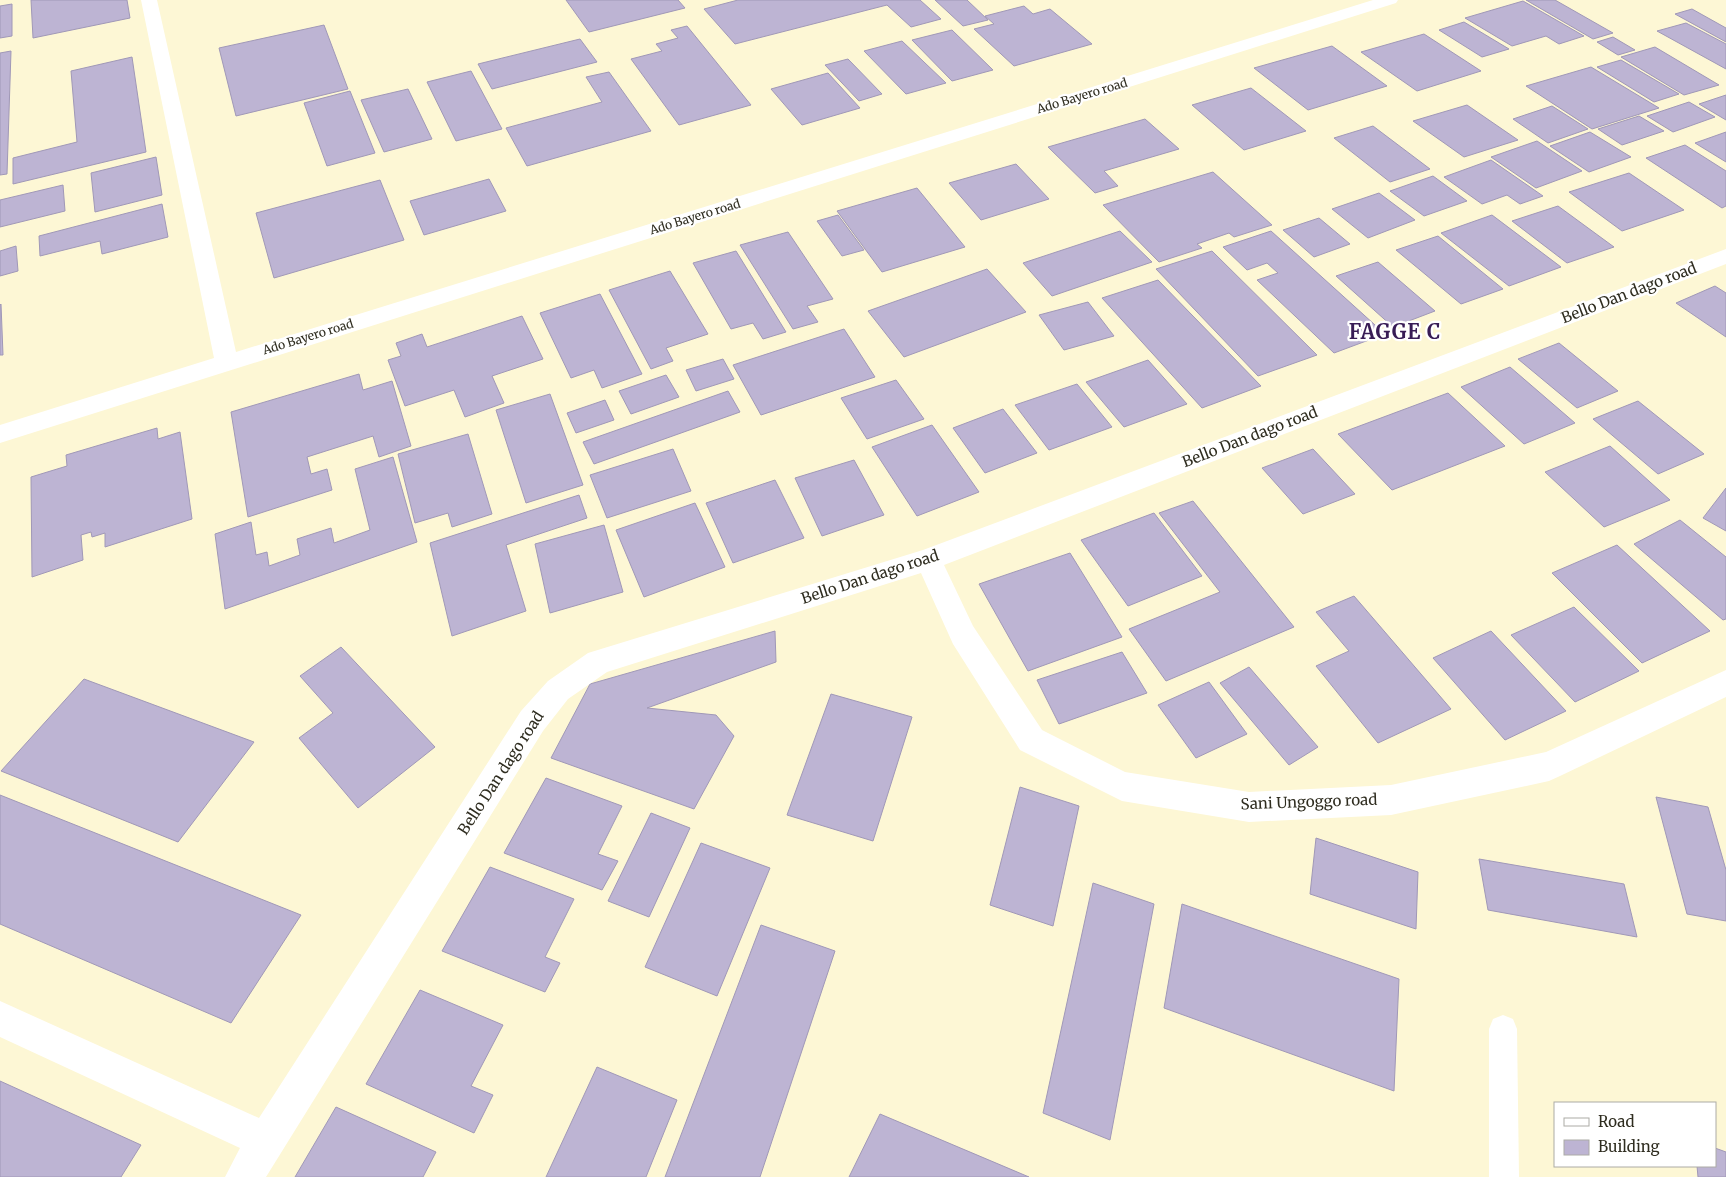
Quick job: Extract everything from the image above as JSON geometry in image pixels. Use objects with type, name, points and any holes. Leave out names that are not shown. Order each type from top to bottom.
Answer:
[{"type":"street","points":[[148,0],[227,363]]},
{"type":"street","name":"Ado Bayero road","points":[[0,434],[1390,0]]},
{"type":"street","name":"Bello Dan dago road","points":[[244,1177],[532,720],[558,690],[598,662],[928,560],[1726,256]]},
{"type":"street","name":"Sani Ungoggo road","points":[[928,560],[963,635],[1031,740],[1122,786],[1249,807],[1391,800],[1550,766],[1726,683]]},
{"type":"street","points":[[0,1019],[267,1141]]},
{"type":"lane","points":[[1503,1030],[1504,1177]]},
{"type":"building","points":[[31,0],[127,0],[130,18],[33,38]]},
{"type":"building","points":[[566,0],[678,0],[685,8],[589,32]]},
{"type":"building","points":[[738,0],[920,0],[941,19],[911,27],[887,5],[735,44],[704,9]]},
{"type":"building","points":[[935,0],[967,0],[988,20],[963,26]]},
{"type":"building","points":[[1526,0],[1555,0],[1613,33],[1593,39]]},
{"type":"building","points":[[1523,1],[1584,36],[1559,44],[1546,36],[1512,46],[1465,18]]},
{"type":"building","points":[[12,4],[12,36],[0,38],[0,6]]},
{"type":"building","points":[[1024,6],[1033,14],[1050,9],[1092,44],[1014,66],[974,29],[994,24],[985,16]]},
{"type":"building","points":[[1692,9],[1726,28],[1726,42],[1675,14]]},
{"type":"building","points":[[1464,22],[1509,49],[1482,57],[1439,30]]},
{"type":"building","points":[[1686,23],[1726,44],[1726,69],[1657,31]]},
{"type":"building","points":[[324,25],[348,89],[236,116],[219,48]]},
{"type":"building","points":[[687,26],[751,105],[679,125],[631,59],[662,51],[656,44],[678,38],[671,30]]},
{"type":"building","points":[[952,30],[993,70],[952,81],[912,40]]},
{"type":"building","points":[[1424,34],[1481,71],[1417,91],[1361,52]]},
{"type":"building","points":[[1613,37],[1635,50],[1618,55],[1597,42]]},
{"type":"building","points":[[580,39],[597,62],[492,89],[478,64]]},
{"type":"building","points":[[902,41],[946,83],[906,94],[864,51]]},
{"type":"building","points":[[1332,46],[1387,86],[1308,110],[1254,68]]},
{"type":"building","points":[[1655,47],[1719,85],[1684,95],[1621,57]]},
{"type":"building","points":[[11,51],[7,174],[0,175],[0,53]]},
{"type":"building","points":[[132,57],[146,152],[13,184],[13,158],[77,142],[71,71]]},
{"type":"building","points":[[848,59],[882,94],[859,101],[825,65]]},
{"type":"building","points":[[1621,60],[1679,94],[1654,102],[1597,67]]},
{"type":"building","points":[[1591,67],[1659,108],[1592,129],[1526,86]]},
{"type":"building","points":[[471,71],[502,129],[456,141],[427,82]]},
{"type":"building","points":[[609,72],[651,131],[527,166],[506,128],[602,102],[586,77]]},
{"type":"building","points":[[828,73],[860,108],[802,125],[771,89]]},
{"type":"building","points":[[1251,88],[1306,131],[1244,150],[1192,105]]},
{"type":"building","points":[[408,89],[432,139],[384,152],[361,100]]},
{"type":"building","points":[[350,91],[375,153],[327,166],[304,103]]},
{"type":"building","points":[[1726,95],[1726,120],[1699,104]]},
{"type":"building","points":[[1689,102],[1715,117],[1673,132],[1647,116]]},
{"type":"building","points":[[1467,105],[1518,140],[1464,157],[1413,121]]},
{"type":"building","points":[[1552,106],[1588,129],[1548,143],[1513,119]]},
{"type":"building","points":[[1639,116],[1664,131],[1622,145],[1598,129]]},
{"type":"building","points":[[1145,119],[1179,149],[1104,171],[1118,186],[1095,193],[1048,147]]},
{"type":"building","points":[[1373,126],[1430,169],[1390,182],[1334,138]]},
{"type":"building","points":[[1590,132],[1631,157],[1589,172],[1550,146]]},
{"type":"building","points":[[1726,132],[1726,162],[1695,143]]},
{"type":"building","points":[[1537,141],[1582,171],[1536,188],[1491,157]]},
{"type":"building","points":[[1685,145],[1726,171],[1726,206],[1722,208],[1646,158]]},
{"type":"building","points":[[156,157],[162,195],[95,212],[91,173]]},
{"type":"building","points":[[1491,160],[1543,196],[1520,204],[1507,195],[1482,204],[1444,177]]},
{"type":"building","points":[[1016,164],[1049,199],[981,220],[949,183]]},
{"type":"building","points":[[1213,172],[1272,225],[1234,237],[1229,233],[1197,244],[1202,248],[1159,262],[1103,205]]},
{"type":"building","points":[[1629,173],[1684,210],[1622,231],[1569,192]]},
{"type":"building","points":[[1433,176],[1467,201],[1424,216],[1390,191]]},
{"type":"building","points":[[489,179],[506,211],[424,235],[410,201]]},
{"type":"building","points":[[380,180],[404,240],[274,278],[256,213]]},
{"type":"building","points":[[63,185],[65,211],[0,227],[0,200]]},
{"type":"building","points":[[917,188],[965,247],[882,272],[837,211]]},
{"type":"building","points":[[1379,193],[1415,220],[1368,238],[1332,209]]},
{"type":"building","points":[[162,204],[168,237],[102,254],[100,241],[40,256],[39,236]]},
{"type":"building","points":[[1558,206],[1614,247],[1567,263],[1512,221]]},
{"type":"building","points":[[838,215],[864,250],[842,256],[817,221]]},
{"type":"building","points":[[1492,215],[1561,267],[1509,286],[1441,233]]},
{"type":"building","points":[[1319,218],[1350,244],[1314,257],[1283,230]]},
{"type":"building","points":[[1120,231],[1152,262],[1052,296],[1023,263]]},
{"type":"building","points":[[1271,231],[1385,334],[1334,353],[1257,280],[1278,273],[1267,263],[1247,270],[1223,247]]},
{"type":"building","points":[[788,232],[833,299],[807,306],[818,322],[793,329],[740,245]]},
{"type":"building","points":[[1438,236],[1503,289],[1461,304],[1396,250]]},
{"type":"building","points":[[16,246],[18,271],[0,276],[0,251]]},
{"type":"building","points":[[736,251],[786,332],[763,339],[753,323],[731,329],[693,263]]},
{"type":"building","points":[[1212,251],[1317,355],[1258,376],[1156,269]]},
{"type":"building","points":[[1378,262],[1435,311],[1393,327],[1336,276]]},
{"type":"building","points":[[987,269],[1026,312],[904,357],[868,311]]},
{"type":"building","points":[[670,271],[708,334],[666,348],[673,361],[651,369],[609,290]]},
{"type":"building","points":[[1158,280],[1261,386],[1202,408],[1102,298]]},
{"type":"building","points":[[1715,286],[1726,293],[1726,337],[1676,303]]},
{"type":"building","points":[[600,294],[642,374],[602,388],[594,370],[571,378],[540,313]]},
{"type":"building","points":[[1088,302],[1114,336],[1064,350],[1039,315]]},
{"type":"building","points":[[1,304],[3,355],[0,355]]},
{"type":"building","points":[[522,316],[543,359],[492,376],[504,403],[465,417],[454,390],[405,406],[388,360],[401,356],[396,343],[422,334],[427,347]]},
{"type":"building","points":[[844,329],[875,377],[761,415],[733,365]]},
{"type":"building","points":[[1559,343],[1618,391],[1577,408],[1518,359]]},
{"type":"building","points":[[723,359],[734,379],[696,391],[686,370]]},
{"type":"building","points":[[1148,360],[1187,404],[1124,427],[1086,382]]},
{"type":"building","points":[[1510,367],[1575,423],[1524,444],[1461,387]]},
{"type":"building","points":[[359,374],[363,390],[392,381],[411,446],[379,457],[373,436],[307,457],[311,474],[327,469],[332,490],[248,517],[231,412]]},
{"type":"building","points":[[666,375],[679,397],[631,414],[619,391]]},
{"type":"building","points":[[896,380],[924,419],[867,439],[841,398]]},
{"type":"building","points":[[1077,384],[1112,427],[1049,450],[1015,405]]},
{"type":"building","points":[[728,391],[740,412],[594,464],[583,442]]},
{"type":"building","points":[[1448,393],[1505,446],[1392,490],[1338,434]]},
{"type":"building","points":[[550,394],[583,485],[526,503],[496,410]]},
{"type":"building","points":[[605,400],[614,420],[576,433],[567,413]]},
{"type":"building","points":[[1638,401],[1704,454],[1658,474],[1593,419]]},
{"type":"building","points":[[1003,409],[1037,453],[985,473],[953,428]]},
{"type":"building","points":[[932,425],[979,492],[917,516],[872,447]]},
{"type":"building","points":[[157,428],[158,439],[180,432],[192,519],[105,547],[105,533],[92,537],[91,532],[81,535],[83,560],[32,577],[31,477],[67,466],[66,455]]},
{"type":"building","points":[[468,434],[492,514],[452,527],[448,513],[415,523],[398,454]]},
{"type":"building","points":[[1610,446],[1670,500],[1604,527],[1545,472]]},
{"type":"building","points":[[673,449],[691,491],[607,518],[590,475]]},
{"type":"building","points":[[1313,449],[1355,494],[1303,514],[1262,468]]},
{"type":"building","points":[[393,457],[417,542],[225,609],[215,534],[251,522],[256,555],[267,552],[269,566],[300,555],[297,539],[331,528],[334,543],[370,530],[355,469]]},
{"type":"building","points":[[854,460],[884,515],[822,536],[795,478]]},
{"type":"building","points":[[775,480],[804,538],[733,563],[706,503]]},
{"type":"building","points":[[1726,488],[1726,531],[1703,518]]},
{"type":"building","points":[[579,495],[587,518],[506,545],[526,611],[452,636],[430,543]]},
{"type":"building","points":[[1193,501],[1294,627],[1166,681],[1129,629],[1220,592],[1159,513]]},
{"type":"building","points":[[695,503],[725,567],[644,597],[616,530]]},
{"type":"building","points":[[1154,513],[1202,576],[1128,606],[1081,540]]},
{"type":"building","points":[[1680,520],[1726,557],[1726,619],[1723,620],[1634,544]]},
{"type":"building","points":[[604,525],[623,592],[550,613],[535,544]]},
{"type":"building","points":[[1617,545],[1710,631],[1642,663],[1552,573]]},
{"type":"building","points":[[1070,553],[1122,637],[1028,671],[979,584]]},
{"type":"building","points":[[1354,596],[1451,709],[1378,743],[1316,666],[1349,651],[1316,612]]},
{"type":"building","points":[[1574,607],[1639,671],[1575,702],[1511,635]]},
{"type":"building","points":[[775,631],[776,662],[647,708],[716,715],[734,736],[694,809],[551,758],[590,684]]},
{"type":"building","points":[[1491,631],[1566,711],[1505,740],[1433,658]]},
{"type":"building","points":[[341,647],[435,747],[358,808],[299,738],[333,713],[300,676]]},
{"type":"building","points":[[1122,652],[1147,693],[1059,724],[1037,680]]},
{"type":"building","points":[[1249,667],[1318,747],[1289,765],[1220,683]]},
{"type":"building","points":[[84,679],[254,742],[178,842],[1,771]]},
{"type":"building","points":[[1209,682],[1247,734],[1196,758],[1158,705]]},
{"type":"building","points":[[831,694],[912,717],[873,841],[787,815]]},
{"type":"building","points":[[546,778],[622,806],[598,854],[618,861],[602,890],[504,853]]},
{"type":"building","points":[[1020,787],[1079,806],[1053,926],[990,905]]},
{"type":"building","points":[[0,795],[301,915],[231,1023],[0,924]]},
{"type":"building","points":[[1656,797],[1708,807],[1726,870],[1726,921],[1687,914]]},
{"type":"building","points":[[651,813],[690,828],[649,917],[608,901]]},
{"type":"building","points":[[1316,838],[1418,872],[1416,929],[1310,894]]},
{"type":"building","points":[[701,843],[770,868],[717,996],[645,967]]},
{"type":"building","points":[[1479,859],[1624,884],[1637,937],[1488,910]]},
{"type":"building","points":[[490,867],[574,899],[545,957],[560,963],[545,992],[442,951]]},
{"type":"building","points":[[1093,883],[1154,904],[1110,1140],[1043,1113]]},
{"type":"building","points":[[1182,904],[1399,979],[1394,1091],[1164,1008]]},
{"type":"building","points":[[761,925],[835,951],[760,1177],[665,1177]]},
{"type":"building","points":[[420,990],[503,1025],[471,1086],[493,1095],[474,1133],[366,1084]]},
{"type":"building","points":[[597,1067],[677,1100],[646,1177],[546,1177]]},
{"type":"building","points":[[0,1081],[141,1145],[121,1177],[0,1177]]},
{"type":"building","points":[[336,1107],[436,1152],[423,1177],[295,1177]]},
{"type":"building","points":[[880,1114],[1029,1177],[849,1177]]},
{"type":"building","points":[[1716,1148],[1726,1152],[1726,1177],[1698,1177],[1697,1167],[1716,1167]]},
{"type":"district","name":"FAGGE C","points":[[1395,332]]}]
